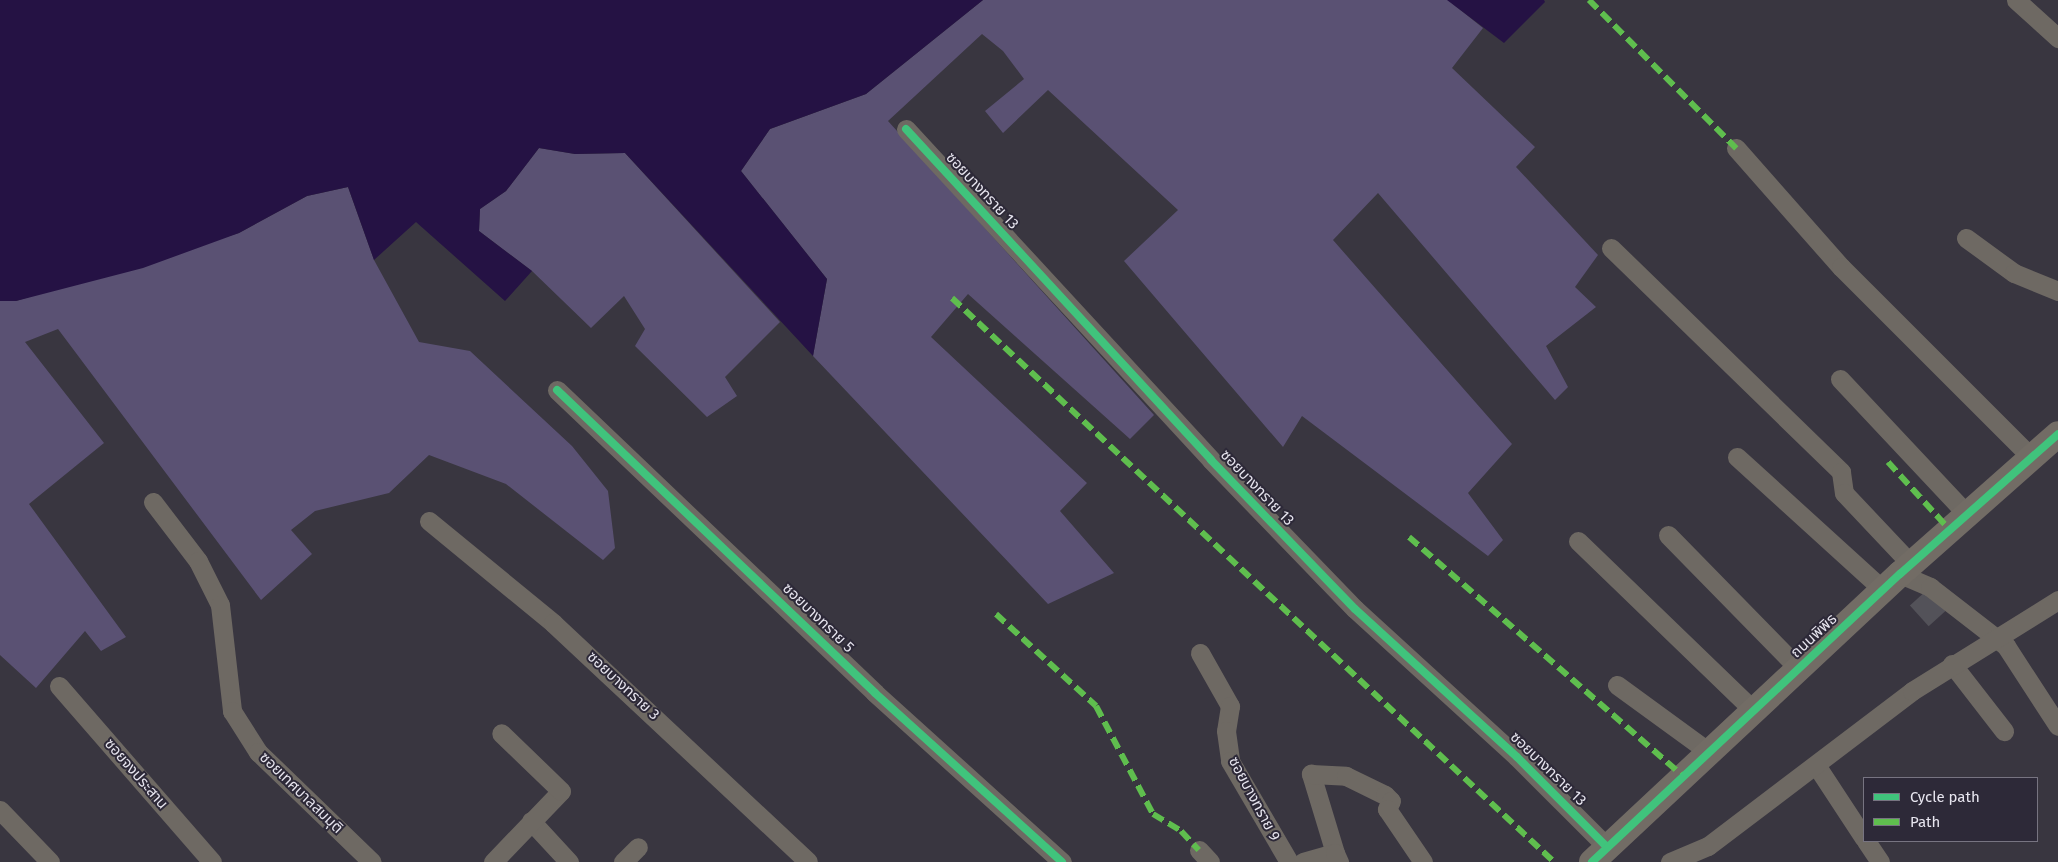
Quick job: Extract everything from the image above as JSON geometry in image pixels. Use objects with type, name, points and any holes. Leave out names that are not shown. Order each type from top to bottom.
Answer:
[{"type":"street","points":[[2016,0],[2058,38]]},
{"type":"street","name":"ซอยบางทราย 13","points":[[906,129],[1211,460],[1348,602],[1517,757],[1600,855]]},
{"type":"street","points":[[1736,148],[1841,267],[2030,456]]},
{"type":"street","points":[[1966,238],[2014,273],[2058,292]]},
{"type":"street","points":[[1611,248],[1841,472],[1844,493],[1898,576]]},
{"type":"street","points":[[1840,379],[1966,513]]},
{"type":"street","name":"ซอยบางทราย 5","points":[[558,390],[875,693],[1062,862]]},
{"type":"street","name":"ถนนพิพิธ","points":[[1600,855],[1966,513],[2030,456],[2058,434]]},
{"type":"street","points":[[1736,457],[1898,576],[1930,587],[2006,646],[2058,726]]},
{"type":"street","name":"ซอยเทศบาลสมมุติ","points":[[153,502],[198,561],[220,604],[232,711],[258,752],[372,862]]},
{"type":"street","name":"ซอยบางทราย 3","points":[[429,521],[553,623],[808,862]]},
{"type":"street","points":[[1668,535],[1799,669]]},
{"type":"street","points":[[1578,541],[1755,712]]},
{"type":"street","points":[[1670,862],[1708,846],[1952,664],[1994,636],[2058,600]]},
{"type":"street","name":"ซอยบางทราย 9","points":[[1200,653],[1230,706],[1226,731],[1230,762],[1288,862]]},
{"type":"street","points":[[1952,664],[2004,730]]},
{"type":"street","points":[[1617,685],[1709,752]]},
{"type":"street","name":"ซอยจงประสาน","points":[[59,686],[212,862]]},
{"type":"street","points":[[492,862],[561,790],[501,734]]},
{"type":"street","points":[[1816,765],[1863,837]]},
{"type":"street","points":[[1303,862],[1337,857],[1311,774],[1346,776],[1385,795],[1392,801],[1388,809],[1423,862]]},
{"type":"street","points":[[0,810],[50,862]]},
{"type":"street","points":[[531,821],[569,862]]},
{"type":"street","points":[[1866,842],[1880,862]]},
{"type":"street","points":[[623,862],[638,847]]},
{"type":"shaded area","points":[[0,0],[983,0],[866,94],[770,129],[741,171],[827,279],[813,356],[625,153],[575,154],[539,148],[506,191],[480,209],[479,231],[532,271],[505,301],[416,222],[374,260],[348,187],[307,196],[239,233],[143,268],[16,301],[0,301]]},
{"type":"shaded area","points":[[983,0],[1448,0],[1483,28],[1452,68],[1535,147],[1516,167],[1598,255],[1575,287],[1596,307],[1546,346],[1568,387],[1555,400],[1378,193],[1333,240],[1512,444],[1468,493],[1503,540],[1488,556],[1302,416],[1283,447],[1124,261],[1178,210],[1048,90],[1003,133],[985,111],[1024,79],[1003,51],[982,34],[888,121],[1154,415],[1130,439],[968,294],[931,337],[1087,483],[1060,511],[1114,573],[1048,604],[813,356],[827,279],[741,171],[770,129],[866,94]]},
{"type":"shaded area","points":[[1447,0],[1544,0],[1545,2],[1504,43]]},
{"type":"shaded area","points":[[539,148],[575,154],[625,153],[780,322],[725,377],[737,396],[707,417],[635,346],[645,329],[624,296],[591,328],[532,271],[479,231],[480,209],[506,191]]},
{"type":"shaded area","points":[[348,187],[374,260],[419,342],[470,351],[572,446],[608,491],[615,548],[603,560],[506,484],[429,455],[389,493],[315,511],[291,530],[312,554],[261,600],[58,329],[25,342],[104,443],[29,504],[126,637],[101,651],[85,631],[36,688],[0,655],[0,301],[16,301],[239,233],[307,196]]},
{"type":"building","points":[[1927,590],[1946,611],[1929,626],[1910,605]]},
{"type":"marked path","points":[[1589,0],[1736,148]]},
{"type":"marked path","points":[[952,298],[1554,862]]},
{"type":"marked path","points":[[1888,462],[1949,529]]},
{"type":"marked path","points":[[1409,537],[1683,776]]},
{"type":"marked path","points":[[996,614],[1096,706],[1153,814],[1181,831],[1199,850]]},
{"type":"cycle path","points":[[906,129],[1211,460],[1355,609],[1517,757],[1607,847]]},
{"type":"cycle path","points":[[557,390],[875,693],[1062,862]]},
{"type":"cycle path","points":[[1592,862],[1900,574],[2058,434]]}]
